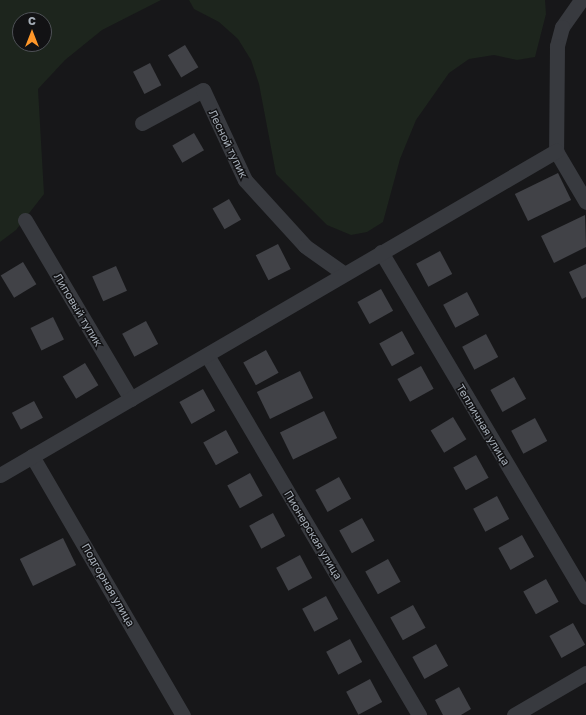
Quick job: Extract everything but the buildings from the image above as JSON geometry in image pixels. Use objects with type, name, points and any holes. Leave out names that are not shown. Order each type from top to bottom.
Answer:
[{"type":"street","points":[[581,0],[562,27],[557,46],[556,151],[586,202]]},
{"type":"street","name":"Лесной тупик","points":[[142,123],[203,90],[245,180],[305,246],[343,273]]},
{"type":"street","points":[[0,475],[343,273],[556,151]]},
{"type":"street","name":"Липовый тупик","points":[[25,220],[131,399]]},
{"type":"street","name":"Тепличная улица","points":[[381,252],[586,597]]},
{"type":"street","name":"Пионерская улица","points":[[207,354],[419,715]]},
{"type":"street","name":"Подгорная улица","points":[[32,456],[184,715]]},
{"type":"street","points":[[514,715],[586,673]]},
{"type":"shaded area","points":[[0,0],[161,0],[102,30],[65,60],[38,89],[44,194],[16,230],[0,242]]},
{"type":"shaded area","points":[[189,0],[545,0],[546,14],[535,57],[517,60],[494,55],[469,59],[449,73],[416,120],[400,159],[383,222],[367,232],[351,235],[327,225],[276,174],[259,84],[251,60],[238,39],[219,22],[194,9]]}]
